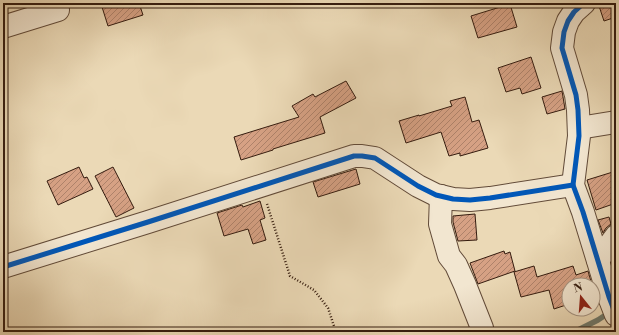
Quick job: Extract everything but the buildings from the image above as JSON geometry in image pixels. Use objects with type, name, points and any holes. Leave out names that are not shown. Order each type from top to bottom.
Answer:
[{"type":"street","points":[[584,3],[574,12],[568,21],[564,32],[562,48],[576,95],[578,110],[578,136],[573,185],[613,306]]},
{"type":"street","points":[[3,27],[58,10]]},
{"type":"street","points":[[578,128],[616,122]]},
{"type":"street","points":[[3,267],[354,156],[375,158],[418,186],[436,195],[453,199],[470,200],[490,198],[573,185]]},
{"type":"street","points":[[441,196],[440,224],[447,250],[465,285],[482,328],[481,332]]},
{"type":"street","points":[[598,260],[616,236]]},
{"type":"path","points":[[262,186],[290,276],[314,290],[328,308],[336,332]]},
{"type":"waterway","points":[[574,332],[610,312]]},
{"type":"cycle path","points":[[584,3],[574,12],[568,21],[564,32],[562,48],[576,95],[578,110],[579,136],[573,185],[616,315]]},
{"type":"cycle path","points":[[3,267],[354,156],[375,158],[418,186],[436,195],[453,199],[470,200],[490,198],[573,185]]}]
